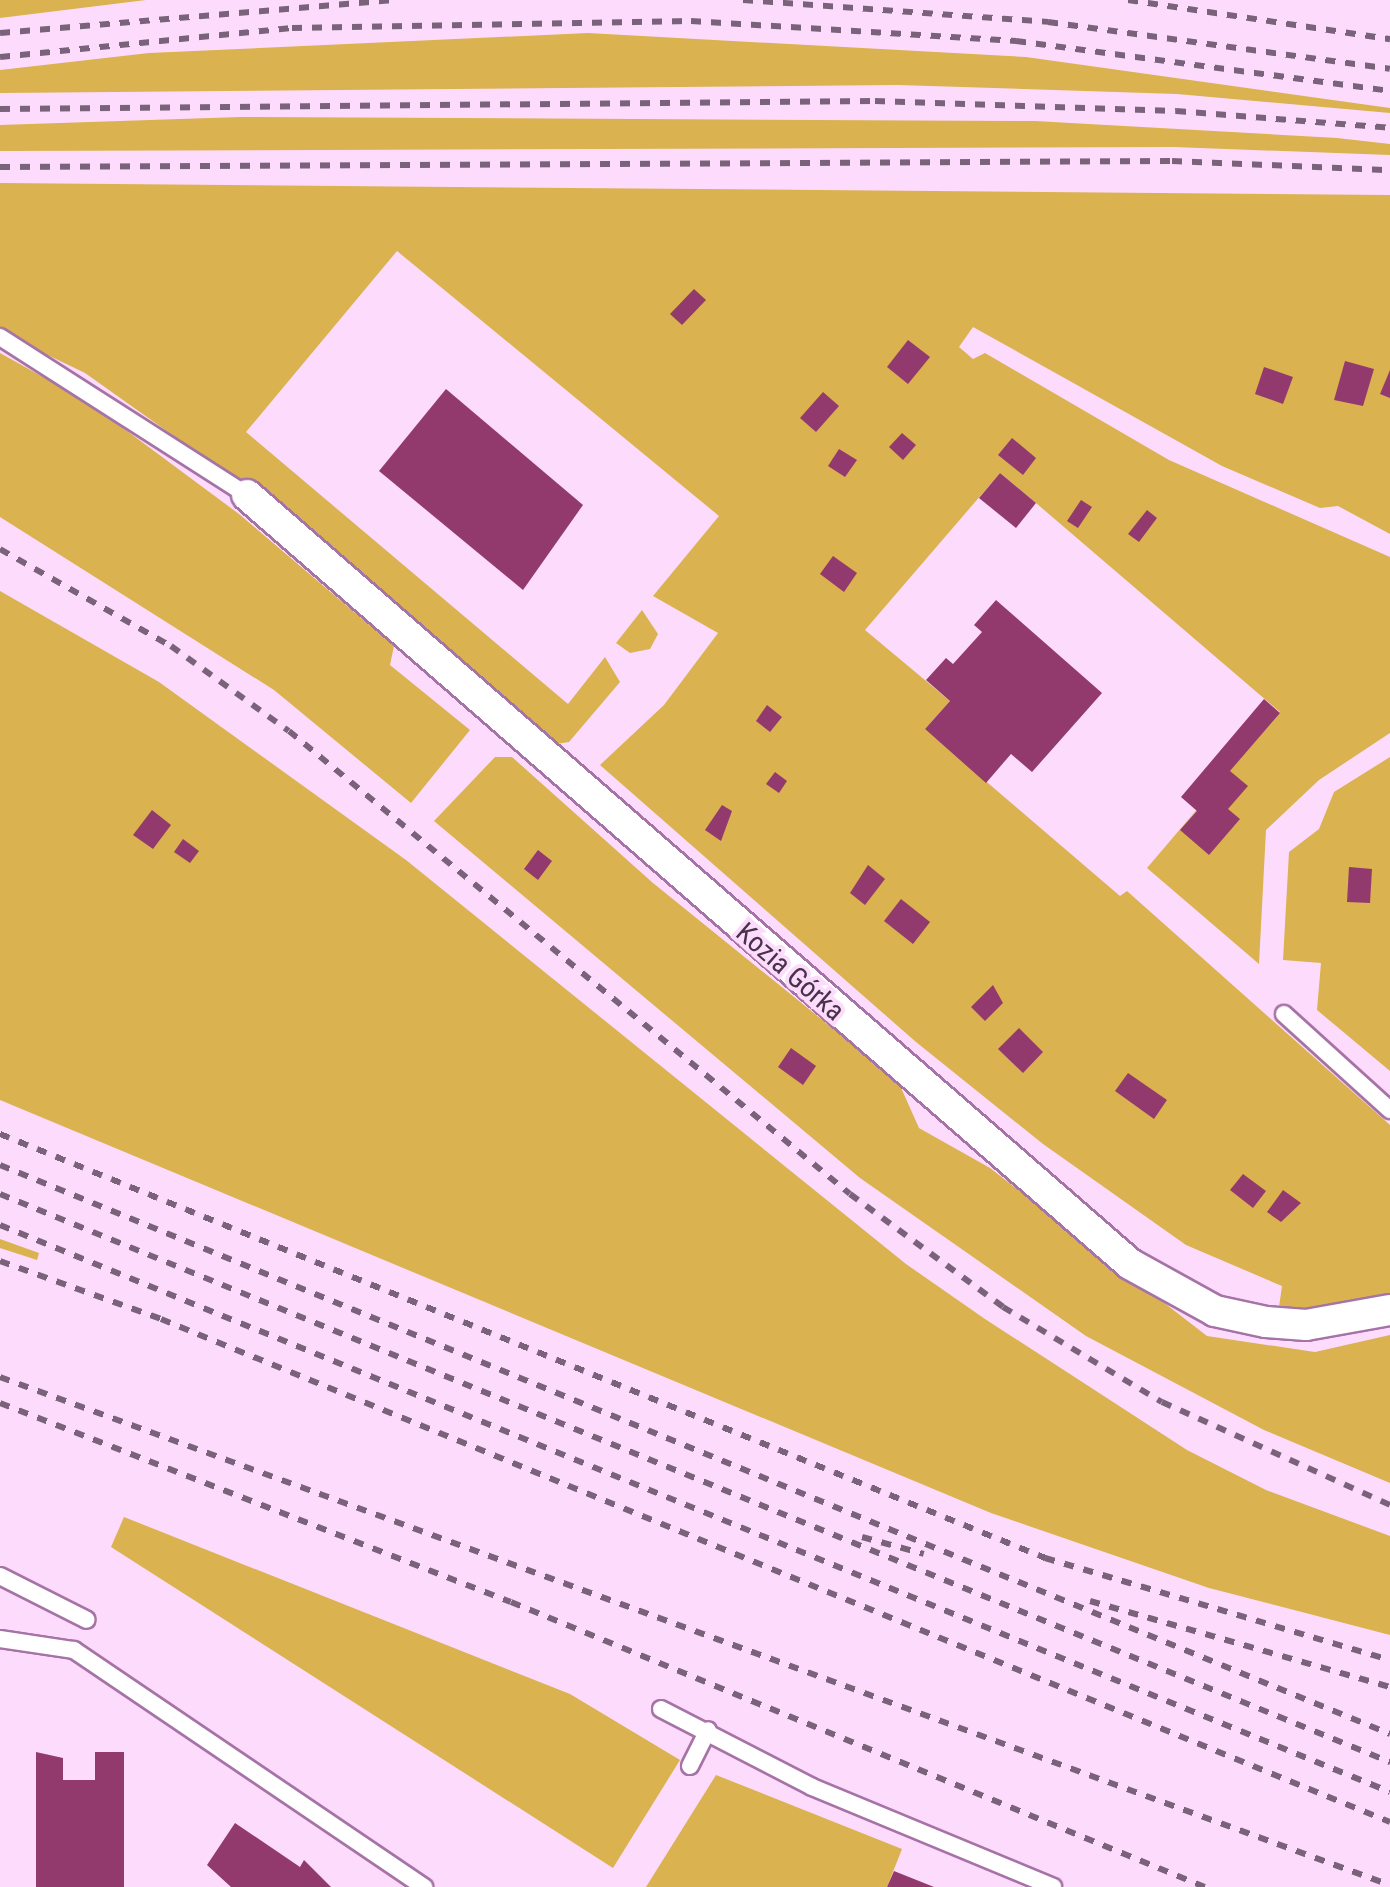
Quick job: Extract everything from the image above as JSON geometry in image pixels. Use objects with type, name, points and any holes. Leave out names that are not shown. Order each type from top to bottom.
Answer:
[{"type":"street","name":"Kozia Górka","points":[[247,495],[1130,1264],[1215,1311],[1266,1322],[1306,1325],[1390,1310]]},
{"type":"lane","points":[[0,337],[60,369],[247,495]]},
{"type":"lane","points":[[1284,1014],[1390,1110]]},
{"type":"lane","points":[[0,1576],[87,1620]]},
{"type":"lane","points":[[0,1639],[74,1650],[424,1887]]},
{"type":"lane","points":[[661,1709],[708,1730],[812,1787],[1053,1887]]},
{"type":"lane","points":[[690,1766],[708,1730]]},
{"type":"shaded area","points":[[0,0],[146,0],[0,18]]},
{"type":"shaded area","points":[[588,33],[1026,57],[1390,108],[1390,113],[1177,94],[898,85],[0,93],[0,70],[149,53]]},
{"type":"shaded area","points":[[240,117],[1035,121],[1337,138],[1390,144],[1390,155],[1174,147],[0,151],[0,125]]},
{"type":"shaded area","points":[[0,183],[1390,195],[1390,534],[1338,506],[1320,508],[1222,466],[973,327],[959,347],[973,359],[985,353],[1169,460],[1390,557],[1390,733],[1319,780],[1266,830],[1259,964],[1147,868],[1280,712],[1036,503],[1000,473],[865,630],[950,701],[925,729],[1120,896],[1127,891],[1390,1125],[1390,1298],[1341,1308],[1279,1307],[1282,1286],[1186,1245],[1043,1144],[916,1042],[600,765],[664,705],[718,633],[653,596],[719,516],[397,251],[246,432],[568,704],[605,657],[620,682],[569,742],[556,744],[255,480],[240,483],[85,373],[0,332]]},
{"type":"shaded area","points":[[0,353],[88,402],[239,514],[394,646],[390,665],[470,730],[411,803],[274,690],[0,517]]},
{"type":"shaded area","points":[[0,591],[159,682],[406,860],[906,1264],[985,1319],[1187,1450],[1266,1490],[1390,1536],[1390,1635],[1209,1588],[991,1513],[0,1100]]},
{"type":"shaded area","points":[[642,610],[658,634],[650,649],[630,653],[616,643]]},
{"type":"shaded area","points":[[495,757],[512,757],[653,883],[898,1081],[919,1128],[990,1168],[1207,1336],[1315,1352],[1390,1335],[1390,1483],[1264,1430],[1086,1336],[860,1178],[434,821]]},
{"type":"shaded area","points":[[1390,757],[1390,1071],[1317,1010],[1321,963],[1283,960],[1289,852],[1319,829],[1334,792]]},
{"type":"shaded area","points":[[0,1239],[39,1253],[37,1260],[0,1248]]},
{"type":"shaded area","points":[[124,1517],[570,1694],[680,1760],[613,1868],[111,1547]]},
{"type":"shaded area","points":[[716,1775],[902,1849],[887,1887],[646,1887]]},
{"type":"building","points":[[694,289],[706,300],[682,325],[670,314]]},
{"type":"building","points":[[908,340],[930,357],[908,384],[887,367]]},
{"type":"building","points":[[1345,361],[1374,369],[1363,406],[1334,400]]},
{"type":"building","points":[[1264,367],[1293,377],[1283,404],[1255,394]]},
{"type":"building","points":[[1390,370],[1390,398],[1380,394]]},
{"type":"building","points":[[446,389],[583,505],[523,590],[379,471]]},
{"type":"building","points":[[823,392],[839,406],[816,432],[800,418]]},
{"type":"building","points":[[902,433],[916,445],[903,460],[889,447]]},
{"type":"building","points":[[1012,438],[1036,458],[1023,475],[998,455]]},
{"type":"building","points":[[839,449],[857,460],[845,477],[828,466]]},
{"type":"building","points":[[1000,473],[1036,503],[1016,528],[979,498]]},
{"type":"building","points":[[1081,500],[1092,507],[1078,528],[1067,521]]},
{"type":"building","points":[[1147,510],[1157,518],[1139,542],[1128,534]]},
{"type":"building","points":[[833,556],[857,573],[844,592],[820,574]]},
{"type":"building","points":[[996,600],[1102,693],[1032,772],[1011,754],[986,783],[925,729],[950,701],[926,680],[946,658],[953,664],[982,632],[974,625]]},
{"type":"building","points":[[1264,699],[1280,713],[1230,771],[1248,786],[1228,809],[1240,819],[1209,855],[1180,830],[1197,811],[1181,797]]},
{"type":"building","points":[[767,705],[782,717],[770,732],[756,721]]},
{"type":"building","points":[[775,772],[787,781],[779,793],[766,784]]},
{"type":"building","points":[[722,805],[732,811],[721,841],[705,830]]},
{"type":"building","points":[[152,810],[171,825],[153,849],[133,835]]},
{"type":"building","points":[[183,839],[199,851],[190,863],[174,852]]},
{"type":"building","points":[[538,850],[552,861],[538,880],[524,869]]},
{"type":"building","points":[[868,865],[885,879],[865,905],[850,893]]},
{"type":"building","points":[[1349,867],[1372,869],[1370,903],[1347,902]]},
{"type":"building","points":[[901,899],[930,922],[913,944],[884,921]]},
{"type":"building","points":[[993,985],[1003,1003],[985,1021],[971,1007]]},
{"type":"building","points":[[1019,1028],[1043,1052],[1023,1073],[998,1049]]},
{"type":"building","points":[[791,1048],[816,1066],[803,1085],[778,1067]]},
{"type":"building","points":[[1128,1073],[1167,1100],[1154,1119],[1115,1091]]},
{"type":"building","points":[[1243,1174],[1266,1191],[1253,1208],[1230,1190]]},
{"type":"building","points":[[1283,1190],[1301,1203],[1281,1222],[1267,1212]]},
{"type":"building","points":[[36,1752],[63,1758],[63,1780],[95,1780],[95,1752],[124,1752],[124,1887],[36,1887]]},
{"type":"building","points":[[235,1823],[300,1867],[304,1860],[331,1887],[231,1887],[207,1865]]},
{"type":"building","points":[[894,1871],[934,1887],[887,1887]]},
{"type":"railway","points":[[0,33],[397,0]]},
{"type":"railway","points":[[743,0],[1048,22],[1390,69]]},
{"type":"railway","points":[[1128,0],[1390,39]]},
{"type":"railway","points":[[0,57],[292,28],[691,21],[1016,41],[1390,91]]},
{"type":"railway","points":[[0,109],[875,101],[1176,111],[1390,128]]},
{"type":"railway","points":[[0,167],[1172,161],[1390,170]]},
{"type":"railway","points":[[0,549],[171,646],[289,731],[850,1194],[1003,1307],[1162,1402],[1390,1505]]},
{"type":"railway","points":[[0,1134],[1045,1558],[1390,1660]]},
{"type":"railway","points":[[0,1165],[1390,1734]]},
{"type":"railway","points":[[0,1194],[1390,1762]]},
{"type":"railway","points":[[0,1225],[1390,1792]]},
{"type":"railway","points":[[0,1261],[161,1319],[1390,1822]]},
{"type":"railway","points":[[0,1377],[1390,1885]]},
{"type":"railway","points":[[0,1403],[511,1602],[1205,1887]]},
{"type":"railway","points":[[862,1537],[924,1554]]},
{"type":"railway","points":[[1090,1601],[1390,1687]]}]
